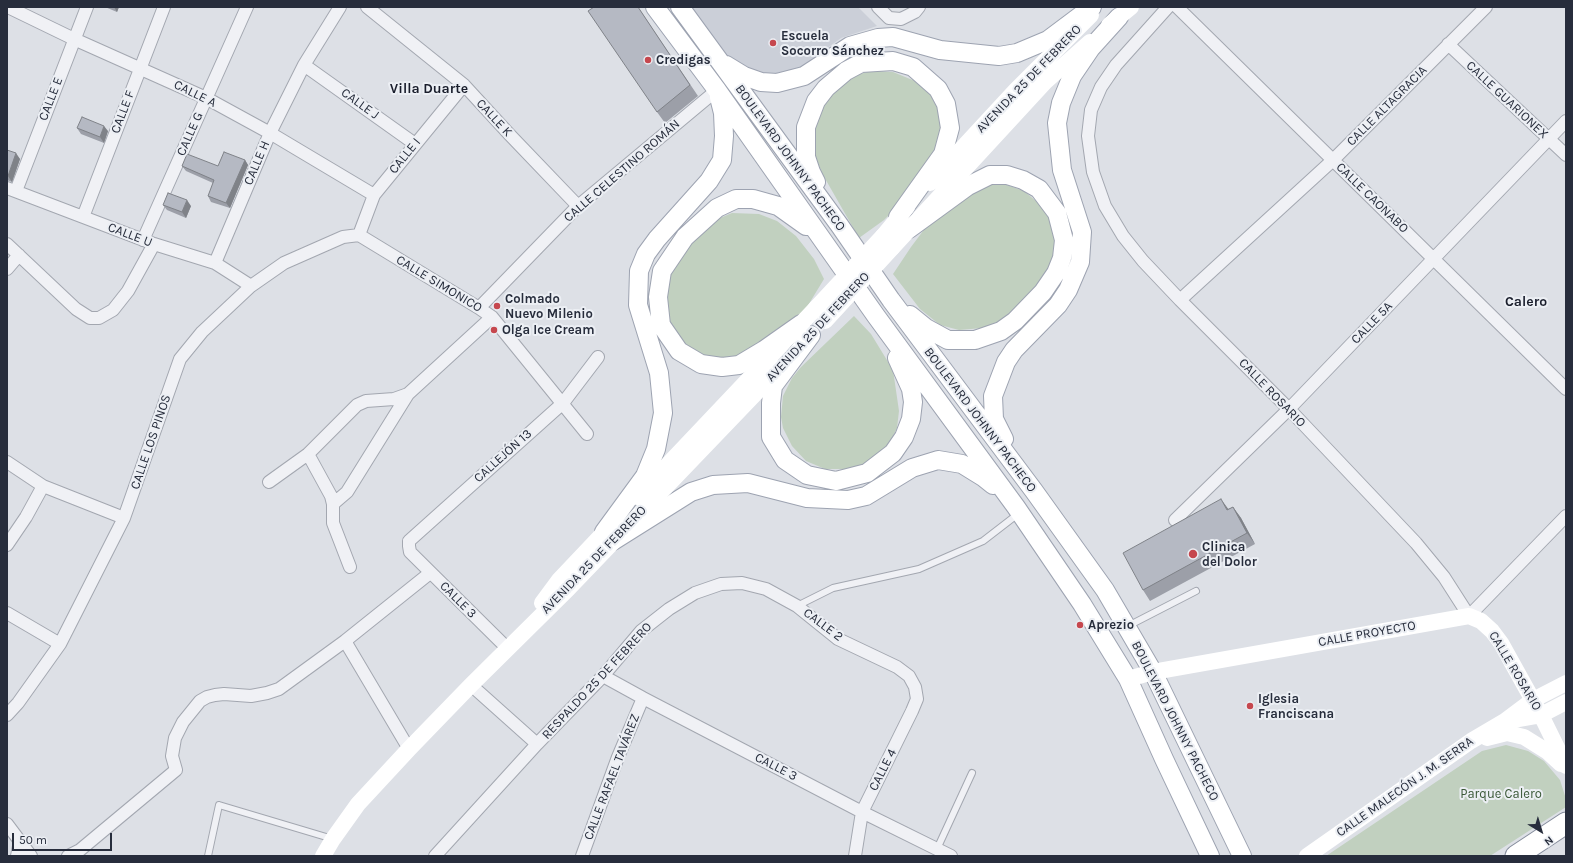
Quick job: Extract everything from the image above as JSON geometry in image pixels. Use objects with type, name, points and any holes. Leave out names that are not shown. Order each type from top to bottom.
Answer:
[{"type":"highway","points":[[1516,856],[1566,823]]},
{"type":"main road","name":"BOULEVARD JOHNNY PACHECO","points":[[655,7],[717,90],[876,316],[1018,510],[1082,604],[1128,679],[1210,856]]},
{"type":"main road","name":"BOULEVARD JOHNNY PACHECO","points":[[680,7],[840,226],[891,300],[1034,491],[1105,590],[1154,672],[1242,856]]},
{"type":"main road","points":[[718,59],[732,70],[744,76],[761,82],[777,83],[804,76],[850,46],[878,38],[893,38],[940,50],[999,56],[1017,53],[1048,40],[1092,7]]},
{"type":"main road","name":"AVENIDA 25 DE FEBRERO","points":[[323,856],[358,804],[470,685],[507,648],[559,580],[609,536],[821,315],[887,242],[1015,91],[1099,7]]},
{"type":"main road","points":[[1034,491],[998,429],[994,419],[994,396],[1006,362],[1014,350],[1058,305],[1068,290],[1080,262],[1082,232],[1062,170],[1057,123],[1061,103],[1072,76],[1091,48],[1125,12]]},
{"type":"main road","name":"AVENIDA 25 DE FEBRERO","points":[[903,223],[1045,82],[1125,12]]},
{"type":"main road","points":[[840,226],[811,172],[806,157],[806,127],[816,101],[826,88],[846,71],[862,63],[893,60],[913,67],[938,89],[946,104],[950,128],[943,154],[903,223]]},
{"type":"main road","points":[[609,536],[645,476],[656,449],[663,413],[659,374],[638,305],[639,271],[646,254],[657,239],[709,181],[722,160],[724,136],[723,113],[717,90]]},
{"type":"main road","points":[[891,300],[926,328],[948,340],[975,340],[1001,331],[1015,321],[1043,292],[1056,273],[1062,258],[1064,240],[1058,213],[1039,190],[1023,180],[1007,175],[990,175],[903,223]]},
{"type":"main road","points":[[806,330],[764,350],[739,365],[722,367],[701,364],[679,351],[660,325],[658,297],[662,271],[685,237],[717,208],[736,199],[753,199],[778,206],[796,217],[823,240]]},
{"type":"main road","points":[[806,330],[773,386],[771,403],[771,437],[784,460],[807,475],[836,481],[866,473],[893,453],[904,437],[911,419],[913,402],[911,389],[901,365],[876,316]]},
{"type":"main road","points":[[609,536],[691,492],[714,485],[748,483],[807,498],[848,500],[866,496],[912,468],[938,460],[962,464],[983,476],[1018,510]]},
{"type":"main road","name":"CALLE PROYECTO","points":[[1128,679],[1154,672],[1469,616]]},
{"type":"main road","name":"CALLE ROSARIO","points":[[1469,616],[1481,621],[1492,631],[1501,643],[1541,715],[1566,767]]},
{"type":"main road","points":[[1506,721],[1532,700],[1566,683]]},
{"type":"main road","points":[[1506,721],[1541,715],[1566,702]]},
{"type":"main road","name":"CALLE MALECÓN J. M. SERRA","points":[[1306,856],[1471,741],[1506,721]]},
{"type":"main road","points":[[1471,741],[1507,733],[1524,737],[1548,752],[1566,767]]},
{"type":"street","name":"CALLE E","points":[[12,190],[87,7]]},
{"type":"street","name":"CALLE F","points":[[83,217],[164,7]]},
{"type":"street","name":"CALLE G","points":[[7,244],[76,309],[90,318],[99,318],[113,310],[128,291],[206,98],[247,7]]},
{"type":"street","name":"CALLE H","points":[[216,263],[270,133],[304,64],[340,7]]},
{"type":"street","name":"CALLE K","points":[[367,7],[464,84],[509,134],[578,206]]},
{"type":"street","points":[[878,7],[889,18],[901,20],[917,10]]},
{"type":"street","name":"CALLE ROSARIO","points":[[1168,7],[1116,64],[1101,87],[1091,110],[1088,136],[1093,172],[1105,206],[1123,236],[1143,261],[1289,409],[1416,543],[1444,577],[1469,616]]},
{"type":"street","name":"CALLE CAONABO","points":[[1177,7],[1566,389]]},
{"type":"street","name":"CALLE ALTAGRACIA","points":[[1180,300],[1333,160],[1486,7]]},
{"type":"street","name":"CALLE A","points":[[9,10],[206,98],[270,133],[374,195]]},
{"type":"street","name":"CALLE GUARIONEX","points":[[1448,44],[1566,155]]},
{"type":"street","name":"CALLE J","points":[[304,64],[415,144]]},
{"type":"street","name":"CALLE I","points":[[359,235],[374,195],[464,84]]},
{"type":"street","name":"CALLE CELESTINO ROMÁN","points":[[479,308],[578,206],[717,90]]},
{"type":"street","name":"CALLE 5A","points":[[1175,520],[1289,409],[1566,122]]},
{"type":"street","name":"CALLE U","points":[[12,190],[148,242],[216,263],[251,286]]},
{"type":"street","name":"CALLE LOS PINOS","points":[[7,715],[18,703],[60,644],[124,518],[180,359],[202,332],[251,286],[284,263],[343,237],[359,235]]},
{"type":"street","name":"CALLE SIMONICO","points":[[359,235],[492,317],[587,434]]},
{"type":"street","points":[[7,269],[19,255]]},
{"type":"street","points":[[333,504],[347,492],[408,394],[492,317]]},
{"type":"street","name":"CALLEJÓN 13","points":[[410,552],[408,546],[409,541],[563,403],[598,357]]},
{"type":"street","points":[[269,482],[308,454],[357,405],[366,400],[394,399],[408,394]]},
{"type":"street","points":[[308,454],[332,496],[333,523],[350,567]]},
{"type":"street","points":[[7,462],[43,486],[124,518]]},
{"type":"street","points":[[7,545],[26,517],[43,486]]},
{"type":"street","points":[[1469,616],[1566,516]]},
{"type":"street","name":"CALLE 3","points":[[410,552],[507,648]]},
{"type":"street","points":[[68,856],[80,850],[176,770],[172,756],[175,738],[183,722],[200,701],[215,695],[224,694],[251,696],[279,689],[345,641],[430,573]]},
{"type":"street","name":"CALLE 2","points":[[721,584],[742,583],[766,589],[798,606],[838,639],[897,667],[909,676],[915,687]]},
{"type":"street","name":"RESPALDO 25 DE FEBRERO","points":[[435,856],[537,744],[602,676],[641,631],[669,609],[695,593],[721,584]]},
{"type":"street","points":[[7,613],[60,644]]},
{"type":"street","points":[[345,641],[409,749]]},
{"type":"street","name":"CALLE 3","points":[[602,676],[862,812],[951,856]]},
{"type":"street","name":"RESPALDO 25 DE FEBRERO","points":[[470,685],[537,744]]},
{"type":"street","name":"CALLE 4","points":[[855,856],[862,812],[912,711],[917,699],[915,687]]},
{"type":"street","name":"CALLE RAFAEL TAVÁREZ","points":[[582,856],[618,757],[643,698]]},
{"type":"street","points":[[7,824],[31,856]]},
{"type":"street","points":[[17,856],[20,841]]},
{"type":"lane","points":[[798,606],[833,588],[919,569],[984,540],[1018,510]]},
{"type":"lane","points":[[1127,627],[1196,591]]},
{"type":"lane","points":[[938,849],[972,773]]},
{"type":"lane","points":[[208,856],[219,805],[333,839]]},
{"type":"shaded area","name":"Escuela Socorro Sánchez","points":[[686,7],[858,7],[877,26],[841,38],[800,68],[764,76],[748,71],[715,49]]},
{"type":"green space","points":[[871,71],[893,72],[915,81],[932,96],[940,110],[945,133],[910,194],[884,220],[859,238],[823,175],[814,154],[812,131],[830,91],[849,77]]},
{"type":"green space","points":[[982,182],[1001,183],[1024,191],[1043,207],[1056,229],[1059,249],[1041,286],[1006,319],[983,328],[959,330],[940,325],[920,309],[893,274],[926,227]]},
{"type":"green space","points":[[732,213],[759,214],[777,221],[796,236],[814,259],[824,279],[807,307],[787,327],[745,355],[723,360],[703,357],[682,341],[669,320],[663,293],[667,266],[708,223]]},
{"type":"green space","points":[[854,316],[871,334],[893,370],[899,411],[897,428],[888,447],[872,461],[854,469],[825,469],[806,461],[792,446],[783,428],[781,417],[783,396],[792,378],[801,367]]},
{"type":"green space","name":"Parque Calero","points":[[1506,745],[1528,751],[1544,761],[1560,780],[1566,799],[1566,807],[1490,856],[1326,856],[1482,751]]},
{"type":"building","name":"Credigas","points":[[594,7],[638,7],[690,85],[657,112],[588,11]]},
{"type":"building","points":[[82,117],[104,126],[100,137],[77,128]]},
{"type":"building","points":[[7,150],[16,153],[8,176],[7,176]]},
{"type":"building","points":[[224,152],[245,160],[226,203],[208,196],[214,180],[182,166],[187,154],[218,166]]},
{"type":"building","points":[[168,193],[187,200],[182,212],[163,205]]},
{"type":"building","name":"Clinica del Dolor","points":[[1221,499],[1227,510],[1233,507],[1247,533],[1143,590],[1123,553]]},
{"type":"place","name":"Escuela Socorro Sánchez","points":[[773,43]]},
{"type":"place","name":"Credigas","points":[[648,60]]},
{"type":"place","name":"Colmado Nuevo Milenio","points":[[497,306]]},
{"type":"place","name":"Olga Ice Cream","points":[[494,330]]},
{"type":"place","name":"Clinica del Dolor","points":[[1193,554]]},
{"type":"place","name":"Aprezio","points":[[1080,625]]},
{"type":"place","name":"Iglesia Franciscana","points":[[1250,706]]},
{"type":"district","name":"Villa Duarte","points":[[429,89]]},
{"type":"district","name":"Calero","points":[[1526,302]]}]
